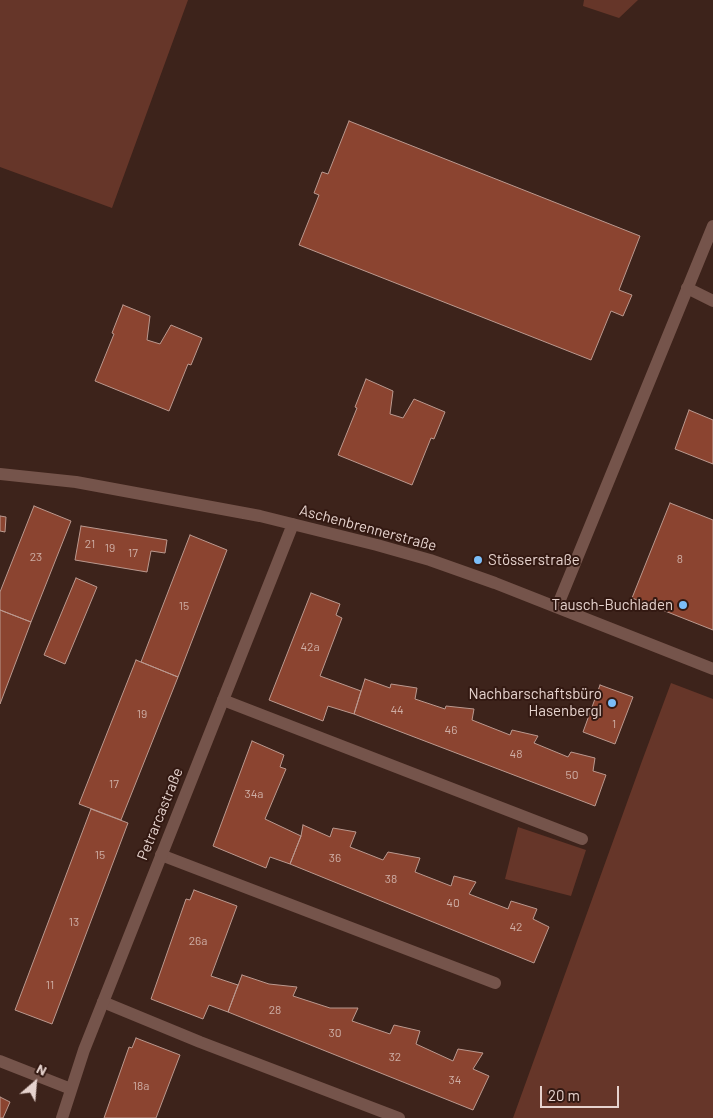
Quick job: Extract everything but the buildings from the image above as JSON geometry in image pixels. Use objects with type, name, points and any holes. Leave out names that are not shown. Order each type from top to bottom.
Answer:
[{"type":"street","points":[[557,608],[713,226]]},
{"type":"street","points":[[687,288],[713,301]]},
{"type":"street","name":"Aschenbrennerstraße","points":[[0,474],[76,482],[260,516],[377,545],[430,560],[495,583],[713,669]]},
{"type":"street","name":"Petrarcastraße","points":[[62,1118],[84,1050],[293,524]]},
{"type":"street","points":[[222,700],[582,839]]},
{"type":"street","points":[[161,855],[495,983]]},
{"type":"street","points":[[103,1002],[200,1042],[399,1118]]},
{"type":"street","points":[[0,1061],[71,1089]]},
{"type":"shaded area","points":[[0,0],[188,0],[112,208],[0,167]]},
{"type":"shaded area","points":[[584,0],[638,0],[619,18],[583,6]]},
{"type":"shaded area","points":[[671,683],[713,699],[713,1118],[513,1118],[642,761]]},
{"type":"shaded area","points":[[518,827],[586,850],[571,896],[505,879]]},
{"type":"place","name":"Stösserstraße","points":[[478,560]]},
{"type":"place","name":"Tausch-Buchladen","points":[[683,605]]},
{"type":"place","name":"Nachbarschaftsbüro Hasenbergl","points":[[612,703]]}]
